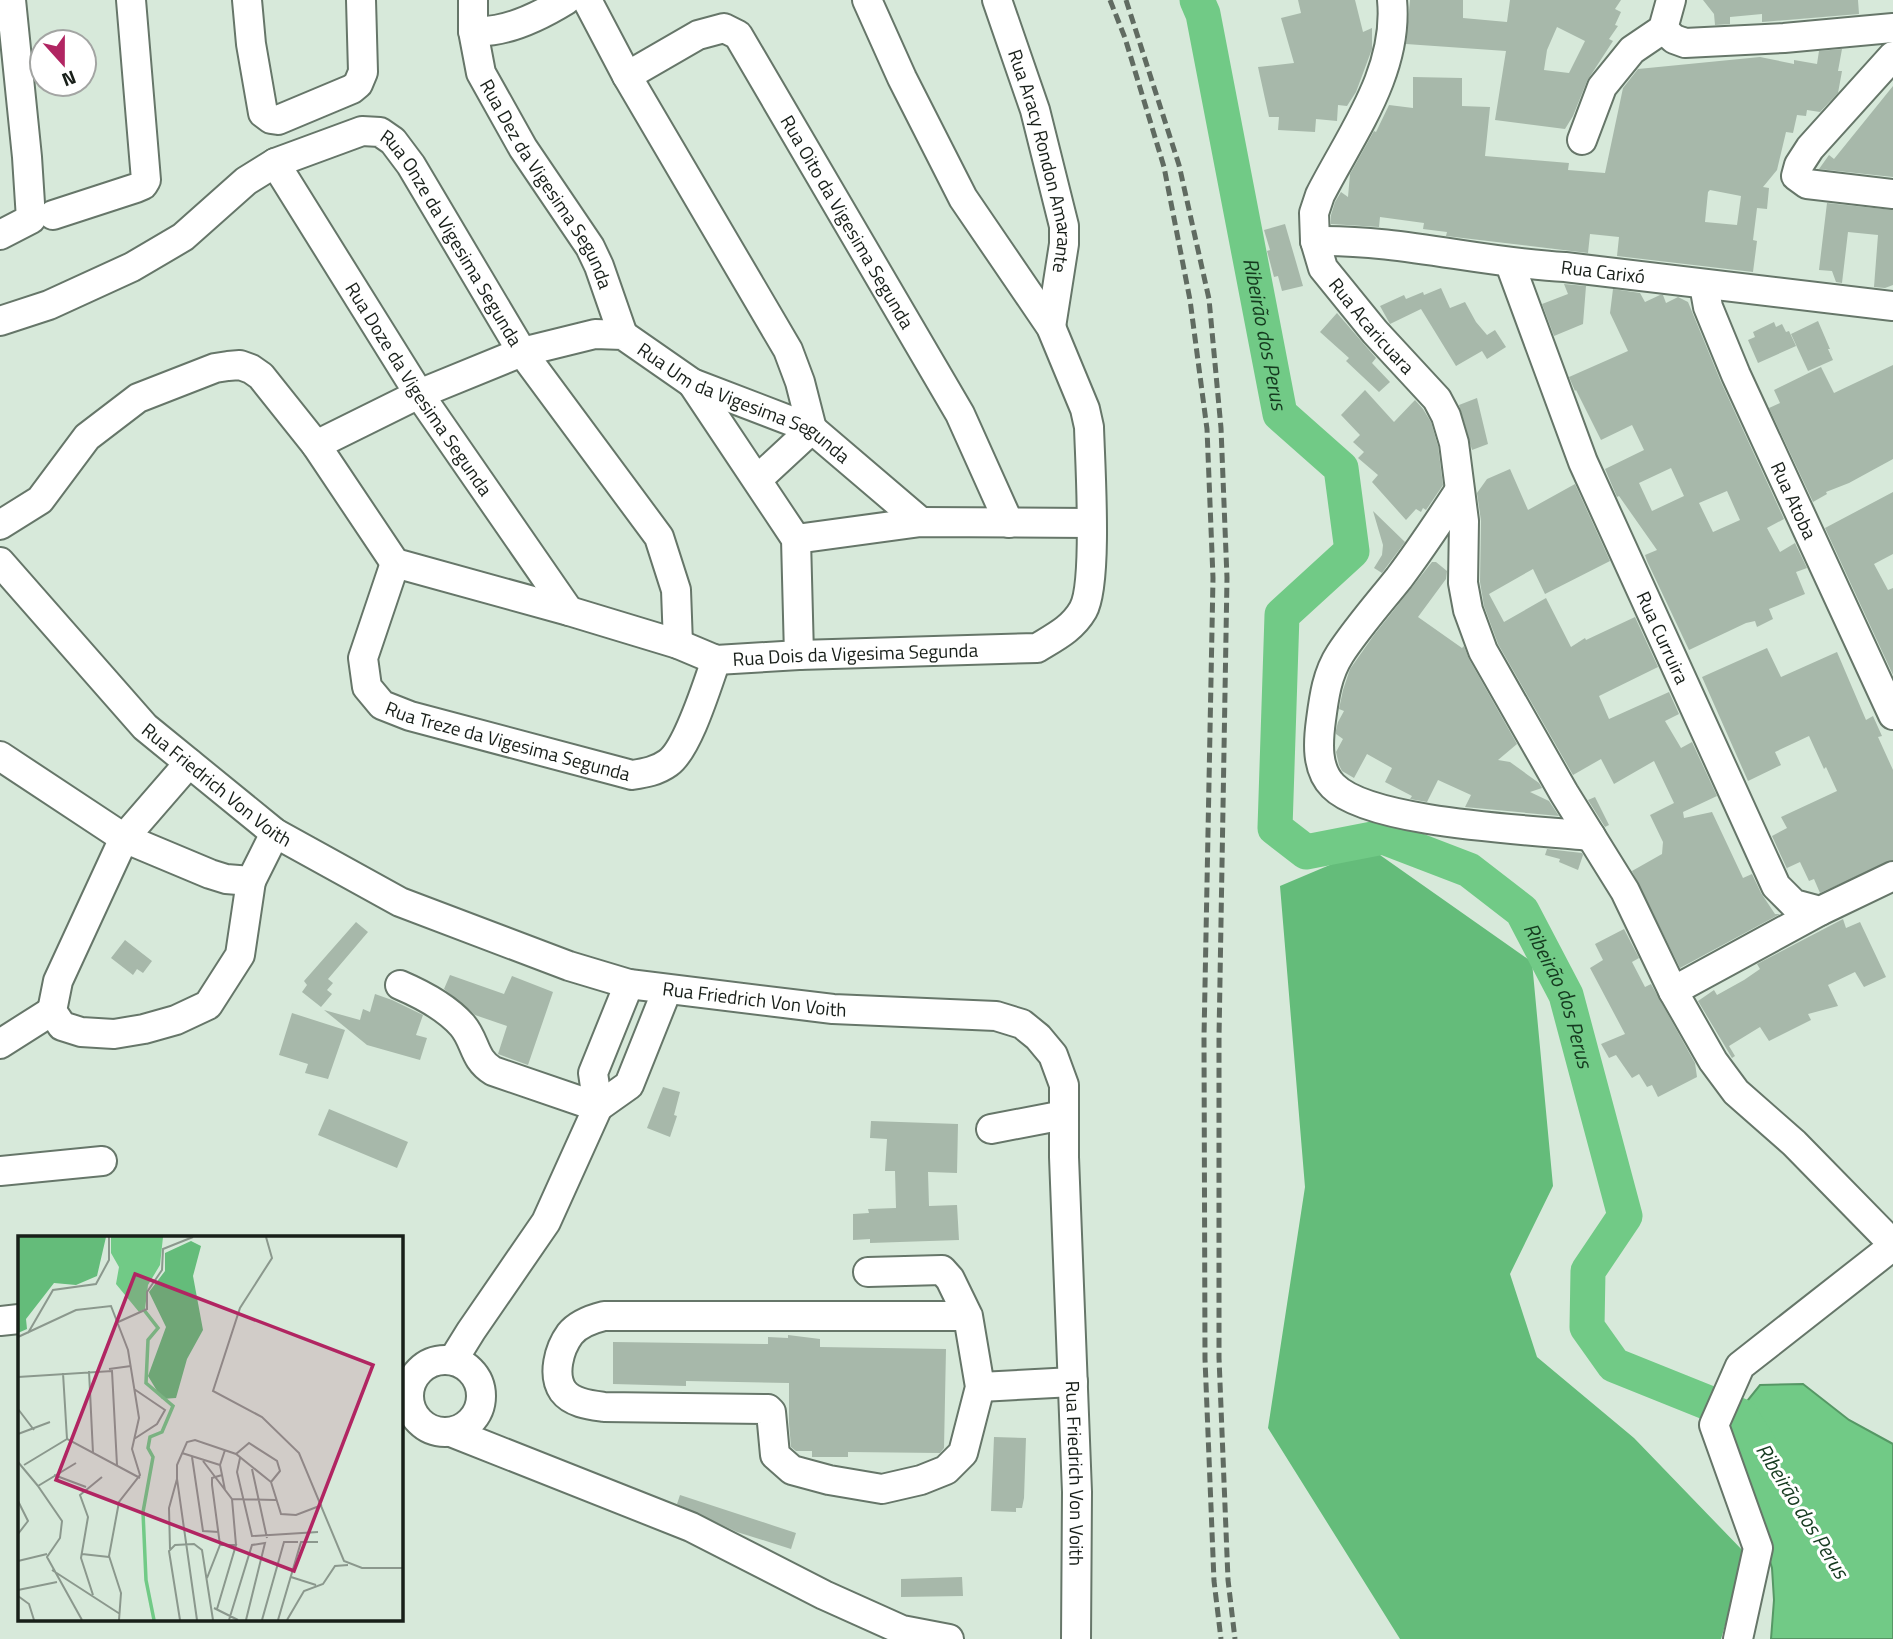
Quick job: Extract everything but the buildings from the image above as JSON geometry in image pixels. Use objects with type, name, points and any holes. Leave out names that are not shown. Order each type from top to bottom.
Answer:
[{"type":"street","points":[[0,235],[31,219],[11,0]]},
{"type":"street","points":[[53,215],[136,188],[146,180],[131,0]]},
{"type":"street","points":[[247,0],[251,44],[263,113],[278,121],[358,84],[363,72],[361,0]]},
{"type":"street","name":"Rua Dez da Vigesima Segunda","points":[[473,0],[473,31],[481,73],[523,148],[590,247],[623,335]]},
{"type":"street","points":[[473,31],[502,30],[566,0]]},
{"type":"street","points":[[587,0],[627,76],[788,350],[800,382],[812,429],[758,479]]},
{"type":"street","name":"Rua Dois da Vigesima Segunda","points":[[395,563],[569,611],[678,644],[716,660],[1037,648],[1069,629],[1084,609],[1090,581],[1089,426],[1085,409],[1051,327],[963,198],[902,78],[867,0]]},
{"type":"street","name":"Rua Aracy Rondon Amarante","points":[[997,0],[1035,110],[1064,226],[1064,244],[1051,327]]},
{"type":"street","name":"Rua Acaricuara","points":[[1392,0],[1392,38],[1383,76],[1320,195],[1314,213],[1315,241],[1323,268],[1437,399],[1446,416],[1454,443],[1464,521],[1463,583],[1474,630],[1564,793],[1633,906],[1673,991],[1713,1061],[1736,1092],[1794,1143],[1893,1245]]},
{"type":"street","points":[[1582,140],[1602,87],[1632,50],[1663,29],[1671,0]]},
{"type":"street","name":"Rua Oito da Vigesima Segunda","points":[[627,76],[698,35],[724,28],[738,35],[960,414],[1009,523]]},
{"type":"street","points":[[1663,29],[1674,39],[1685,43],[1784,38],[1893,28]]},
{"type":"street","points":[[1893,56],[1810,148],[1796,172],[1799,180],[1807,184],[1893,194]]},
{"type":"street","name":"Rua Onze da Vigesima Segunda","points":[[0,321],[48,305],[132,267],[183,237],[246,181],[275,163],[362,131],[380,132],[393,141],[411,165],[522,352],[659,537],[676,590],[678,644]]},
{"type":"street","name":"Rua Doze da Vigesima Segunda","points":[[275,163],[419,394],[569,611]]},
{"type":"street","name":"Rua Carixó","points":[[1315,241],[1343,240],[1401,246],[1510,264],[1565,267],[1893,306]]},
{"type":"street","name":"Rua Curruira","points":[[1510,264],[1583,462],[1776,886],[1794,904],[1820,911]]},
{"type":"street","name":"Rua Atoba","points":[[1704,285],[1708,307],[1736,375],[1893,715]]},
{"type":"street","name":"Rua Um da Vigesima Segunda","points":[[316,445],[419,394],[522,352],[595,334],[623,335],[692,383],[812,429],[921,522]]},
{"type":"street","points":[[0,525],[40,500],[87,436],[138,398],[215,368],[240,365],[261,376],[316,445],[395,563]]},
{"type":"street","points":[[692,383],[796,539],[799,655]]},
{"type":"street","points":[[1460,491],[1414,558],[1339,656],[1325,689],[1320,729],[1320,760],[1324,775],[1334,788],[1381,811],[1591,836]]},
{"type":"street","points":[[796,539],[921,522],[1090,523]]},
{"type":"street","name":"Rua Treze da Vigesima Segunda","points":[[395,563],[362,658],[367,687],[382,705],[410,716],[632,775],[650,773],[670,762],[684,743],[716,660]]},
{"type":"street","name":"Rua Friedrich Von Voith","points":[[1,565],[145,727],[275,833],[400,902],[569,967],[629,984],[833,1009],[996,1016],[1022,1024],[1038,1037],[1053,1055],[1064,1085],[1077,1492],[1076,1639]]},
{"type":"street","points":[[0,756],[124,838],[210,874],[226,879],[251,881]]},
{"type":"street","points":[[189,763],[124,838],[58,981],[52,1011],[62,1026],[81,1032],[114,1034],[176,1020],[208,1005],[240,955],[251,881],[275,833]]},
{"type":"street","points":[[1673,991],[1820,911],[1893,876]]},
{"type":"street","points":[[453,1360],[547,1222],[597,1107],[593,1073],[629,984]]},
{"type":"street","points":[[401,985],[424,995],[461,1024],[482,1064],[597,1107]]},
{"type":"street","points":[[597,1107],[629,1085],[667,990]]},
{"type":"street","points":[[8,1031],[52,1011]]},
{"type":"street","points":[[991,1129],[1064,1115]]},
{"type":"street","points":[[0,1171],[103,1161]]},
{"type":"street","points":[[1738,1639],[1758,1548],[1714,1425],[1740,1366],[1893,1245]]},
{"type":"street","points":[[868,1272],[942,1270],[950,1279],[968,1316],[980,1387],[963,1452],[946,1470],[921,1480],[881,1489],[792,1470],[775,1455],[771,1412],[768,1409],[604,1407],[579,1402],[564,1392],[556,1375],[570,1333],[589,1320],[604,1316],[968,1316]]},
{"type":"street","points":[[0,1321],[18,1319]]},
{"type":"street","points":[[451,1432],[475,1417],[481,1404],[481,1389],[476,1376],[467,1366],[453,1360],[439,1360],[425,1365],[415,1375],[405,1402],[424,1426],[437,1432],[451,1432],[691,1527],[824,1595],[902,1630],[949,1639]]},
{"type":"street","points":[[980,1387],[1073,1382]]},
{"type":"shaded area","points":[[1370,848],[1532,962],[1553,1186],[1510,1274],[1537,1357],[1634,1438],[1746,1554],[1721,1639],[1400,1639],[1268,1428],[1305,1187],[1280,886]]},
{"type":"water","points":[[1803,1384],[1849,1420],[1893,1444],[1893,1639],[1771,1639],[1774,1600],[1772,1568],[1727,1426],[1760,1385]]},
{"type":"waterway","name":"Ribeirão dos Perus","points":[[1197,0],[1203,14],[1280,414],[1341,468],[1352,551],[1282,615],[1275,828],[1306,852],[1383,837],[1469,870],[1522,911],[1566,995],[1625,1216],[1588,1271],[1587,1327],[1614,1365],[1741,1416],[1763,1451]]},
{"type":"railway","points":[[1110,0],[1125,38],[1164,167],[1190,300],[1207,429],[1213,578],[1204,1037],[1205,1359],[1214,1581],[1221,1639]]},
{"type":"railway","points":[[1126,0],[1179,165],[1209,299],[1221,428],[1227,578],[1219,1037],[1219,1358],[1228,1580],[1235,1639]]}]
